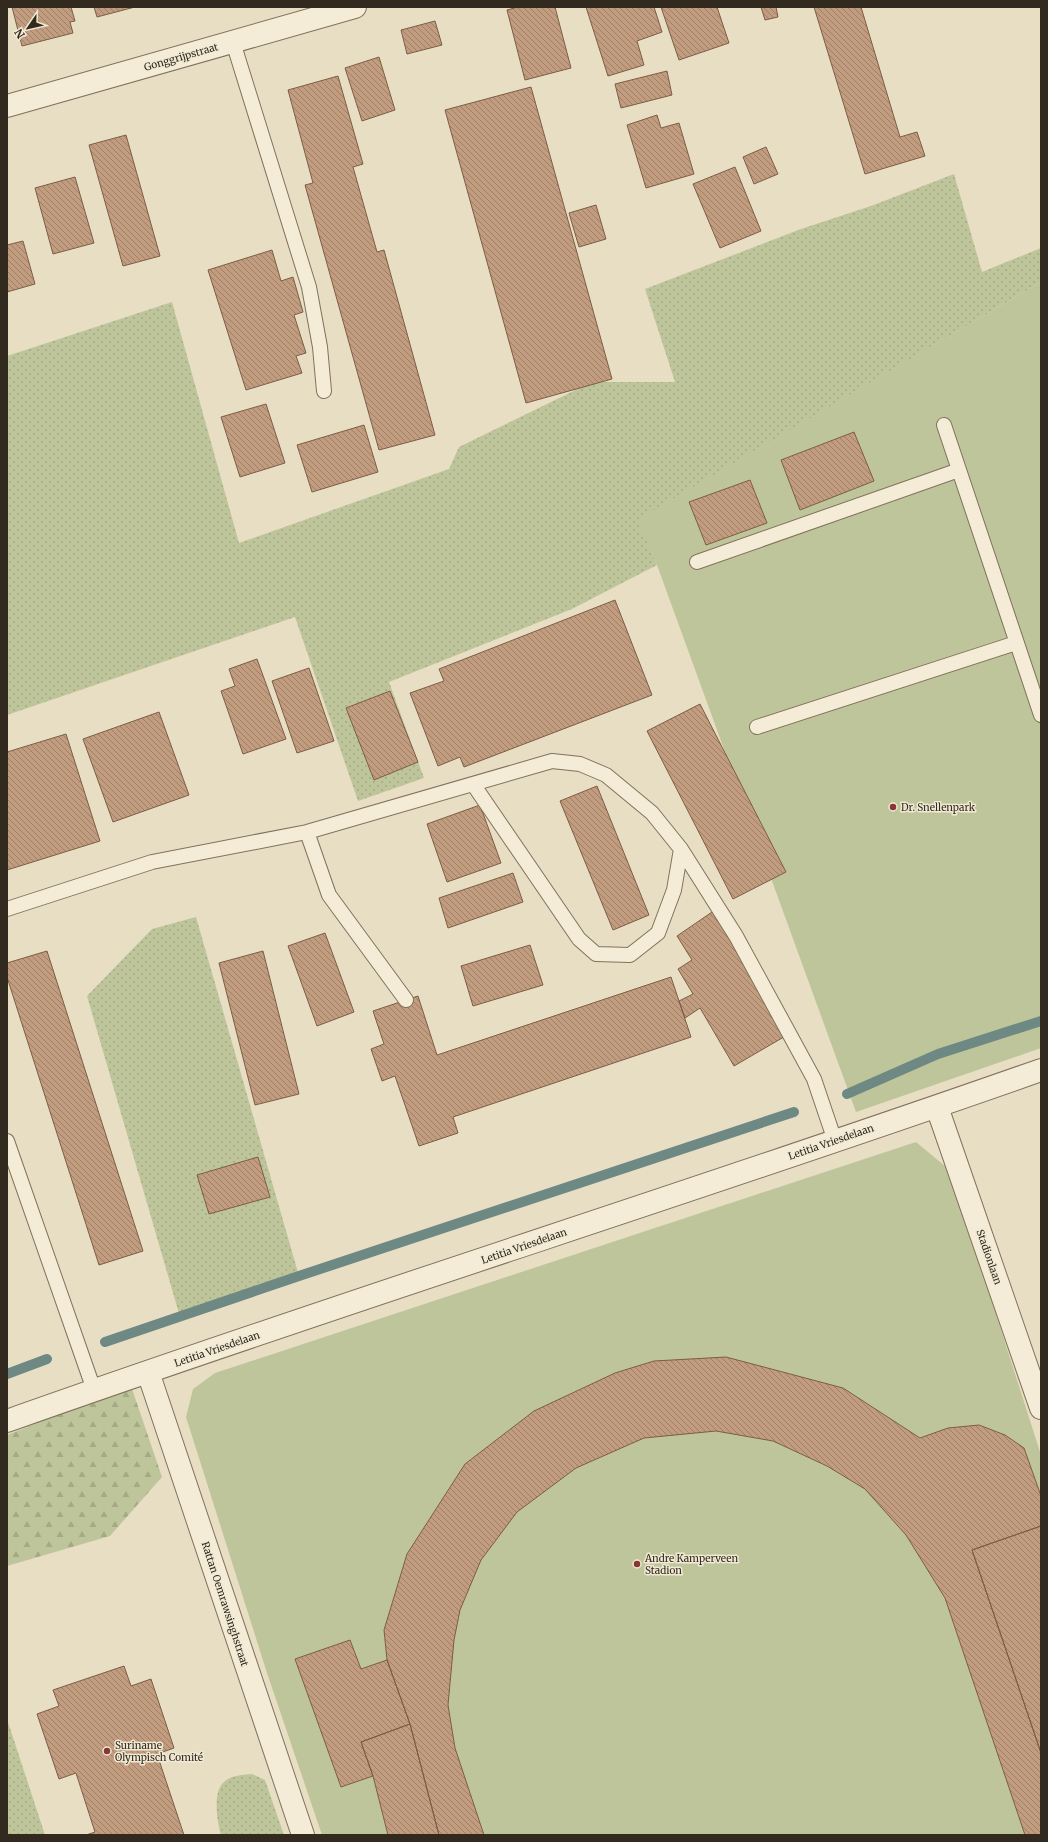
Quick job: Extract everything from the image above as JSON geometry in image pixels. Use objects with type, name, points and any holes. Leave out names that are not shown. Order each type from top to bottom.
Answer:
[{"type":"street","name":"Gonggrijpstraat","points":[[7,106],[355,7]]},
{"type":"street","name":"Letitia Vriesdelaan","points":[[7,1421],[94,1390],[835,1141],[1041,1070]]},
{"type":"street","name":"Stadionlaan","points":[[937,1106],[1041,1408]]},
{"type":"street","name":"Rattan Oemrawsinghstraat","points":[[148,1372],[303,1835]]},
{"type":"lane","points":[[233,42],[309,287],[320,347],[324,391]]},
{"type":"lane","points":[[944,425],[1041,715]]},
{"type":"lane","points":[[697,562],[959,470]]},
{"type":"lane","points":[[757,727],[1016,643]]},
{"type":"lane","points":[[7,908],[152,862],[307,832],[552,761],[580,764],[606,775],[652,813],[681,849],[736,936],[814,1079],[835,1141]]},
{"type":"lane","points":[[473,784],[579,939],[596,954],[630,955],[658,933],[674,890],[681,849]]},
{"type":"lane","points":[[307,832],[329,895],[406,1000]]},
{"type":"lane","points":[[7,1141],[94,1390]]},
{"type":"green space","points":[[954,174],[982,272],[1041,248],[1041,282],[638,520],[657,565],[572,609],[389,682],[424,778],[358,801],[295,617],[7,715],[7,356],[172,302],[239,543],[449,469],[459,447],[592,382],[675,382],[645,289],[801,229],[871,206]]},
{"type":"green space","name":"Dr. Snellenpark","points":[[1041,282],[1041,1048],[856,1112],[657,565],[637,520]]},
{"type":"green space","points":[[196,917],[299,1276],[180,1317],[87,996],[152,929]]},
{"type":"green space","name":"Andre Kamperveen Stadion","points":[[916,1142],[945,1166],[980,1264],[1041,1455],[1041,1835],[322,1835],[267,1673],[186,1417],[193,1389],[215,1373]]},
{"type":"green space","points":[[131,1386],[162,1477],[110,1536],[7,1566],[7,1435]]},
{"type":"green space","points":[[7,1719],[45,1835],[7,1835]]},
{"type":"green space","points":[[252,1774],[265,1780],[284,1835],[221,1835],[217,1815],[217,1799],[218,1791],[221,1785],[231,1778]]},
{"type":"building","points":[[12,7],[71,7],[75,21],[70,22],[73,33],[22,46]]},
{"type":"building","points":[[94,7],[135,7],[97,17]]},
{"type":"building","points":[[518,7],[555,7],[571,68],[525,80],[507,10]]},
{"type":"building","points":[[586,7],[654,7],[662,32],[637,41],[644,65],[608,76]]},
{"type":"building","points":[[661,7],[717,7],[729,43],[679,60]]},
{"type":"building","points":[[761,7],[776,7],[778,17],[765,20]]},
{"type":"building","points":[[814,7],[861,7],[900,137],[917,132],[925,156],[865,174]]},
{"type":"building","points":[[435,21],[442,45],[407,54],[401,30]]},
{"type":"building","points":[[379,57],[395,110],[362,121],[345,68]]},
{"type":"building","points":[[667,71],[672,95],[621,108],[615,84]]},
{"type":"building","points":[[338,76],[363,164],[353,167],[377,252],[384,250],[435,435],[379,450],[305,185],[313,183],[288,90]]},
{"type":"building","points":[[531,87],[612,379],[526,403],[445,110]]},
{"type":"building","points":[[657,115],[661,128],[679,123],[694,174],[646,188],[627,125]]},
{"type":"building","points":[[126,135],[160,256],[123,266],[89,145]]},
{"type":"building","points":[[766,147],[778,174],[754,184],[743,157]]},
{"type":"building","points":[[735,167],[761,231],[720,248],[693,184]]},
{"type":"building","points":[[75,177],[94,243],[53,254],[35,188]]},
{"type":"building","points":[[596,205],[606,239],[579,247],[569,213]]},
{"type":"building","points":[[23,241],[35,284],[7,292],[7,245]]},
{"type":"building","points":[[272,250],[281,281],[293,277],[303,312],[294,315],[306,353],[296,356],[302,373],[246,390],[208,270]]},
{"type":"building","points":[[266,404],[285,463],[240,477],[221,417]]},
{"type":"building","points":[[364,425],[378,472],[312,492],[297,445]]},
{"type":"building","points":[[854,432],[874,481],[800,510],[781,460]]},
{"type":"building","points":[[750,480],[767,523],[706,545],[689,502]]},
{"type":"building","points":[[615,600],[652,695],[464,767],[460,757],[438,766],[410,693],[444,681],[439,669]]},
{"type":"building","points":[[257,659],[286,739],[243,754],[221,691],[235,686],[229,669]]},
{"type":"building","points":[[309,668],[334,741],[297,753],[272,681]]},
{"type":"building","points":[[390,691],[418,762],[374,780],[346,708]]},
{"type":"building","points":[[700,704],[786,872],[733,899],[647,731]]},
{"type":"building","points":[[159,712],[189,795],[113,822],[83,739]]},
{"type":"building","points":[[66,734],[100,841],[7,870],[7,752]]},
{"type":"building","points":[[597,786],[649,915],[613,930],[560,801]]},
{"type":"building","points":[[480,805],[501,863],[447,882],[427,824]]},
{"type":"building","points":[[513,873],[523,902],[448,928],[439,898]]},
{"type":"building","points":[[715,910],[789,1034],[734,1066],[700,1008],[685,1018],[679,1001],[693,994],[678,969],[692,960],[677,936]]},
{"type":"building","points":[[325,933],[354,1012],[317,1026],[288,946]]},
{"type":"building","points":[[530,945],[543,985],[473,1006],[461,966]]},
{"type":"building","points":[[47,951],[143,1251],[99,1265],[7,977],[7,963]]},
{"type":"building","points":[[263,951],[299,1094],[255,1105],[219,963]]},
{"type":"building","points":[[671,977],[691,1037],[453,1117],[458,1133],[419,1146],[395,1076],[382,1081],[371,1049],[384,1044],[373,1011],[418,996],[437,1055]]},
{"type":"building","points":[[258,1157],[270,1197],[209,1214],[197,1175]]},
{"type":"building","points":[[726,1357],[843,1388],[920,1438],[948,1428],[979,1425],[1005,1435],[1024,1448],[1041,1496],[1041,1526],[972,1550],[1041,1753],[1041,1835],[1025,1835],[945,1598],[906,1535],[865,1489],[827,1466],[773,1441],[716,1431],[644,1438],[576,1468],[517,1512],[481,1560],[460,1610],[454,1640],[448,1705],[455,1748],[484,1835],[439,1835],[410,1724],[387,1660],[384,1630],[407,1554],[465,1464],[534,1411],[615,1373],[654,1361]]},
{"type":"building","points":[[1041,1526],[1041,1753],[972,1550]]},
{"type":"building","points":[[350,1640],[361,1669],[387,1660],[410,1724],[361,1742],[373,1776],[341,1787],[295,1659]]},
{"type":"building","name":"Suriname Olympisch Comité","points":[[124,1666],[131,1686],[151,1679],[174,1748],[157,1754],[184,1835],[86,1835],[95,1832],[76,1773],[59,1779],[37,1714],[59,1706],[53,1690]]},
{"type":"building","points":[[410,1724],[439,1835],[388,1835],[373,1776],[361,1742]]},
{"type":"waterway","points":[[847,1094],[938,1054],[1041,1021]]},
{"type":"waterway","points":[[105,1342],[794,1112]]},
{"type":"waterway","points":[[7,1374],[47,1359]]},
{"type":"place","name":"Dr. Snellenpark","points":[[893,807]]},
{"type":"place","name":"Andre Kamperveen Stadion","points":[[637,1564]]},
{"type":"place","name":"Suriname Olympisch Comité","points":[[107,1751]]}]
